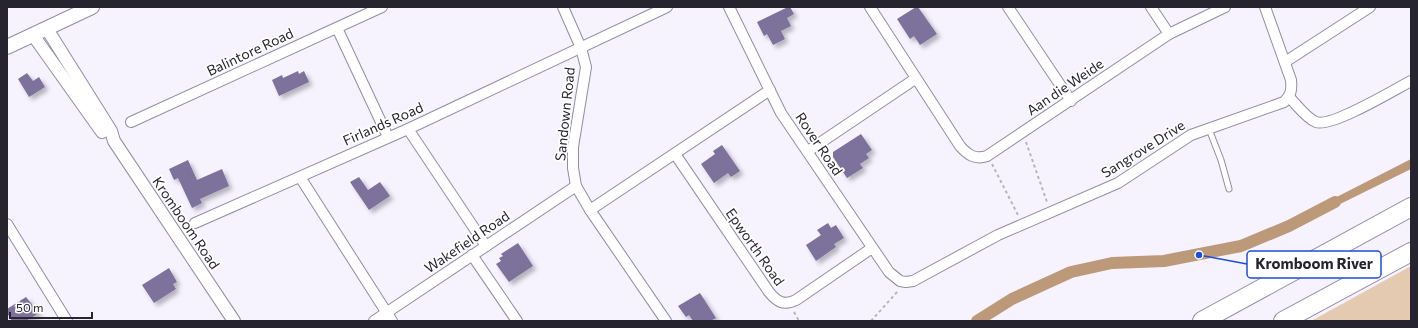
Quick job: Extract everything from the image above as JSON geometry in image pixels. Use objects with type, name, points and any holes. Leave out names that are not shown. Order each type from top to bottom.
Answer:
[{"type":"highway","points":[[1202,321],[1411,207]]},
{"type":"highway","points":[[1283,321],[1411,252]]},
{"type":"main road","points":[[7,47],[92,7]]},
{"type":"street","name":"Balintore Road","points":[[131,122],[382,7]]},
{"type":"street","name":"Sandown Road","points":[[563,7],[581,48],[586,66],[573,147],[573,168],[576,186],[590,210],[666,321]]},
{"type":"street","name":"Firlands Road","points":[[195,223],[408,129],[667,7]]},
{"type":"street","name":"Rover Road","points":[[729,7],[781,113],[889,272],[900,281],[906,282]]},
{"type":"street","points":[[808,151],[915,79],[870,7]]},
{"type":"street","points":[[1008,7],[1071,101]]},
{"type":"street","points":[[1151,7],[1169,34],[1225,7]]},
{"type":"street","points":[[1265,7],[1291,80],[1292,89],[1289,97],[1309,118],[1316,122],[1323,123],[1339,118],[1411,81]]},
{"type":"street","points":[[1285,62],[1370,7]]},
{"type":"street","points":[[337,28],[388,137]]},
{"type":"street","name":"Kromboom Road","points":[[47,29],[111,131],[114,141],[234,321]]},
{"type":"street","name":"Aan die Weide","points":[[915,79],[967,154],[974,157],[987,156],[1169,34]]},
{"type":"street","name":"Kromboom Road","points":[[33,35],[104,135],[114,141]]},
{"type":"street","points":[[590,210],[770,90]]},
{"type":"street","name":"Sangrove Drive","points":[[906,282],[920,278],[998,235],[1114,185],[1182,140],[1208,128],[1278,105],[1289,97]]},
{"type":"street","points":[[408,129],[486,246]]},
{"type":"street","name":"Epworth Road","points":[[675,154],[768,292],[781,303],[789,303],[796,300],[872,248]]},
{"type":"street","points":[[300,177],[389,317]]},
{"type":"street","name":"Wakefield Road","points":[[374,321],[389,317],[472,255],[576,186]]},
{"type":"street","points":[[7,224],[67,321]]},
{"type":"street","points":[[472,255],[517,321]]},
{"type":"lane","points":[[1208,128],[1221,160],[1229,189]]},
{"type":"path","points":[[1023,132],[1050,213]]},
{"type":"path","points":[[987,156],[1022,225]]},
{"type":"path","points":[[871,321],[906,282]]},
{"type":"shaded area","points":[[1411,159],[1411,169],[1322,213],[1319,206]]},
{"type":"shaded area","points":[[1411,266],[1411,321],[1311,321]]},
{"type":"building","points":[[790,7],[794,14],[787,18],[791,26],[781,31],[785,39],[773,45],[767,34],[764,36],[757,22]]},
{"type":"building","points":[[918,7],[937,34],[920,45],[914,36],[910,39],[897,19]]},
{"type":"building","points":[[298,71],[299,74],[304,71],[309,82],[279,96],[272,80],[282,75],[283,78]]},
{"type":"building","points":[[27,73],[33,81],[39,77],[45,87],[29,97],[18,79]]},
{"type":"building","points":[[861,134],[872,150],[866,154],[869,158],[860,164],[863,168],[847,178],[833,157],[833,152]]},
{"type":"building","points":[[722,145],[740,171],[731,177],[728,173],[714,183],[701,164],[715,154],[713,151]]},
{"type":"building","points":[[188,160],[197,180],[222,169],[229,186],[200,199],[202,203],[192,208],[178,178],[174,180],[169,169]]},
{"type":"building","points":[[359,177],[368,190],[380,182],[390,196],[369,210],[350,182]]},
{"type":"building","points":[[828,223],[831,228],[836,225],[844,238],[834,244],[836,247],[816,261],[806,245],[821,235],[817,230]]},
{"type":"building","points":[[518,243],[533,266],[509,282],[496,264],[501,261],[499,258],[503,256],[501,254]]},
{"type":"building","points":[[169,268],[177,282],[173,284],[176,289],[154,303],[142,285]]},
{"type":"building","points":[[700,293],[716,318],[710,321],[693,321],[689,315],[686,317],[678,306]]},
{"type":"building","points":[[26,297],[39,313],[26,321],[12,321],[7,313],[7,309]]},
{"type":"waterway","points":[[977,321],[1012,299],[1071,272],[1112,263],[1164,261],[1241,246],[1289,226],[1335,202]]},
{"type":"place","name":"Kromboom River","points":[[1199,255]]}]
